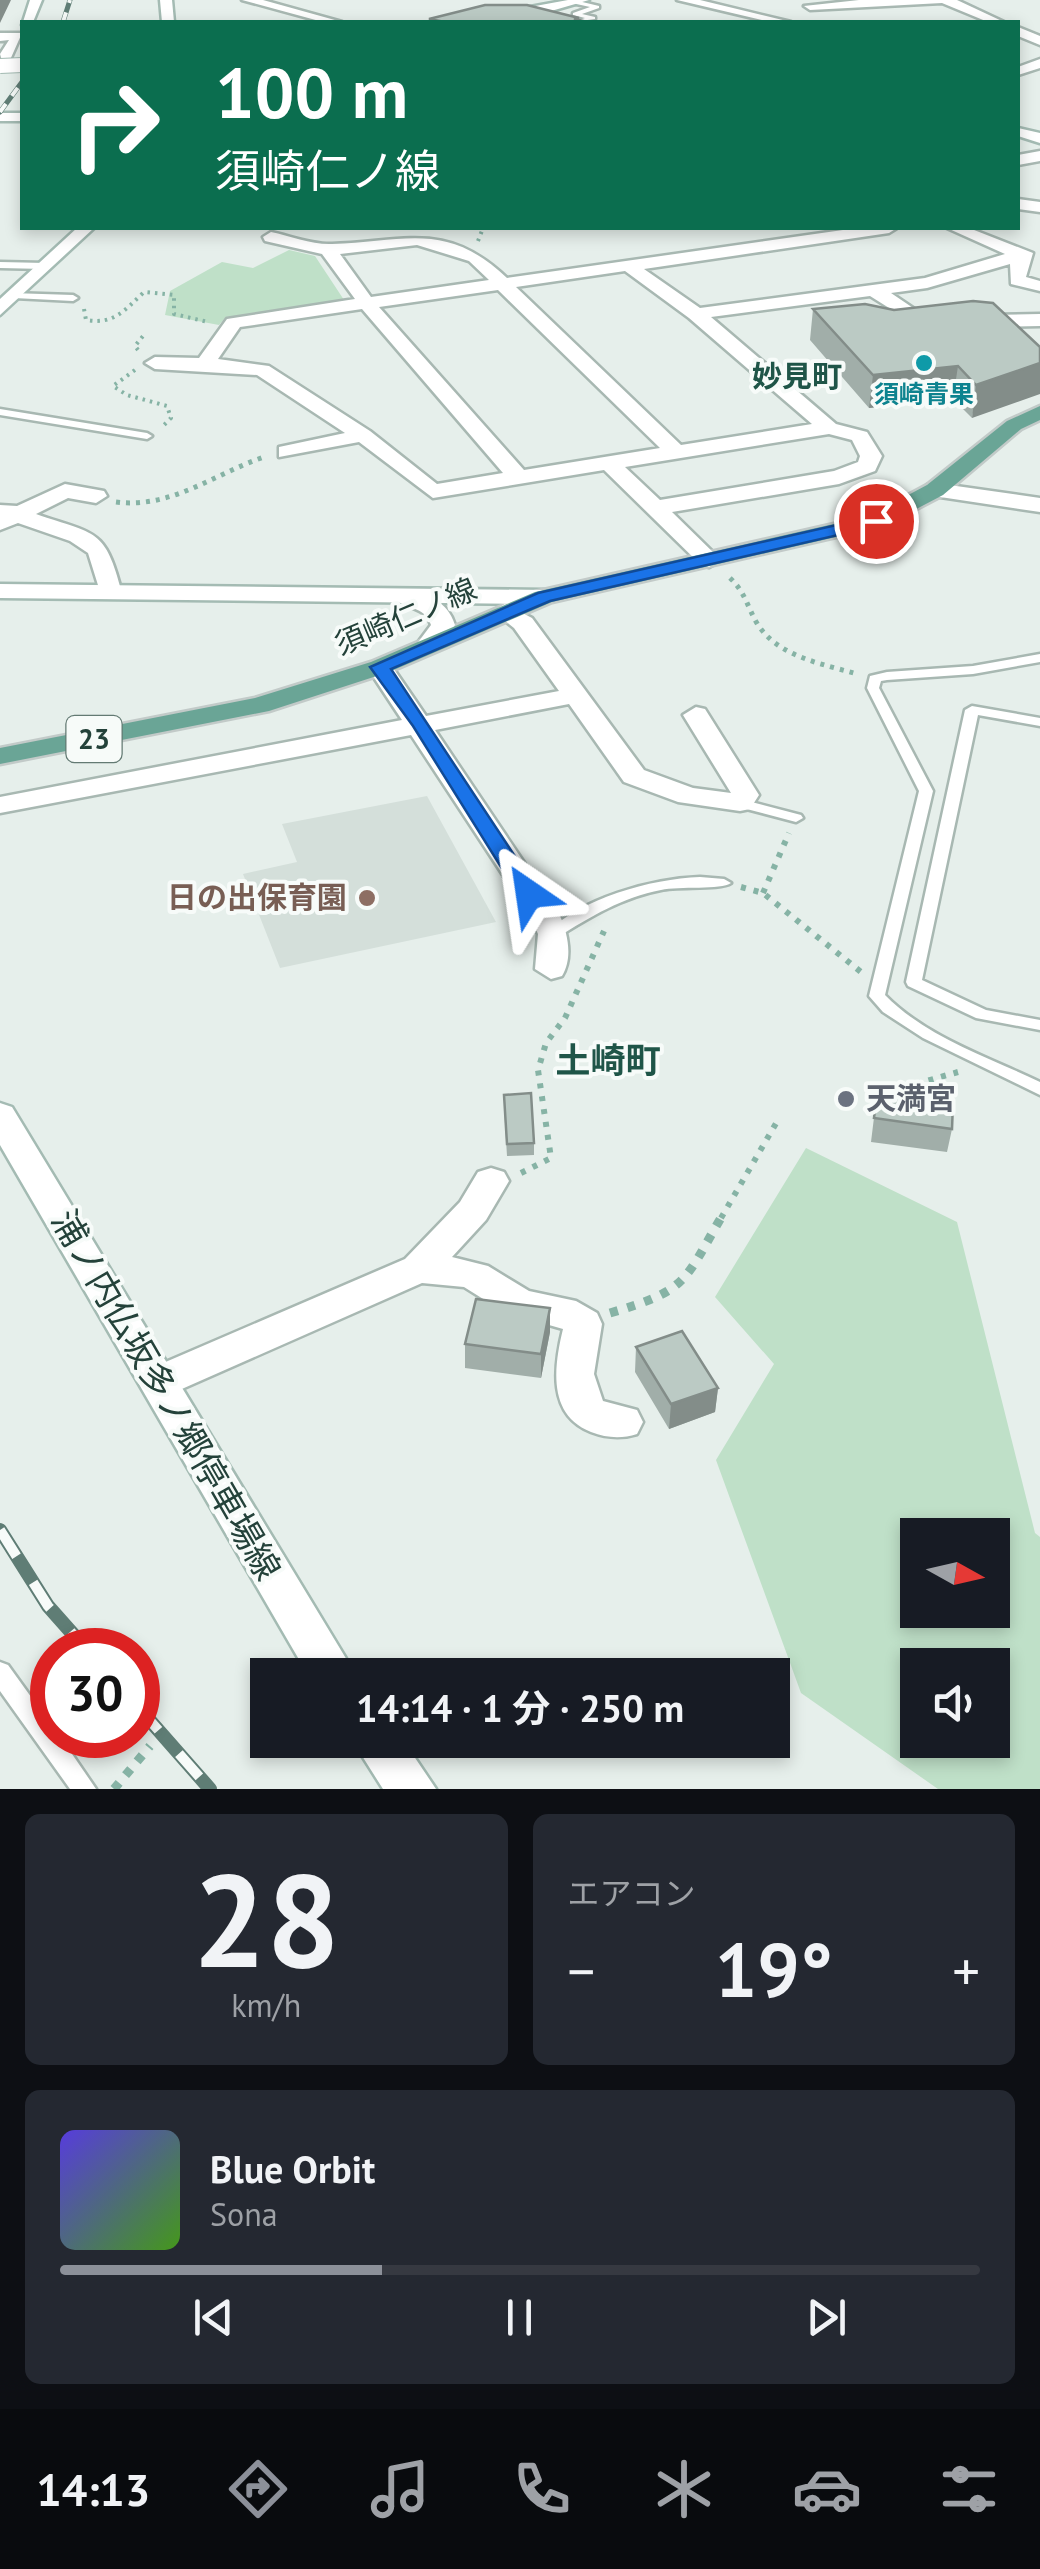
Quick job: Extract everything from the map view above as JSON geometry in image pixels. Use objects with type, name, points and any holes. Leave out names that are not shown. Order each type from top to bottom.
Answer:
[{"type":"main road","name":"須崎仁ノ線","points":[[0,756],[188,721],[275,700],[380,667],[544,597],[717,568],[876,521],[934,490],[1014,425],[1040,412]]},
{"type":"street","points":[[248,0],[328,20]]},
{"type":"street","points":[[684,0],[775,20]]},
{"type":"street","points":[[807,3],[942,0],[993,20]]},
{"type":"street","points":[[472,20],[527,14],[578,1]]},
{"type":"street","points":[[866,3],[889,20]]},
{"type":"street","points":[[484,4],[549,20]]},
{"type":"street","points":[[0,37],[20,33]]},
{"type":"street","points":[[1,62],[20,33]]},
{"type":"street","points":[[0,310],[84,230]]},
{"type":"street","points":[[205,364],[234,323],[875,230]]},
{"type":"street","points":[[960,230],[1019,256]]},
{"type":"street","points":[[271,237],[328,250],[428,241],[475,257],[678,454]]},
{"type":"street","points":[[328,250],[368,304],[520,478]]},
{"type":"street","points":[[696,314],[875,291],[957,276],[1019,256],[1040,257]]},
{"type":"street","points":[[1019,256],[1017,280],[1040,286]]},
{"type":"street","points":[[629,266],[696,314],[828,428]]},
{"type":"street","points":[[875,291],[921,322],[1040,320]]},
{"type":"street","points":[[155,363],[262,370],[363,434],[433,491],[828,428],[854,431],[870,456],[866,466],[839,477],[654,508]]},
{"type":"street","points":[[287,452],[363,434]]},
{"type":"street","points":[[610,464],[717,568]]},
{"type":"street","points":[[934,490],[1040,505]]},
{"type":"street","points":[[6,515],[65,491],[96,496]]},
{"type":"street","points":[[6,515],[78,536],[99,550],[110,593]]},
{"type":"street","points":[[0,591],[544,597]]},
{"type":"street","points":[[404,597],[428,603],[442,616],[444,624],[430,645]]},
{"type":"street","points":[[504,611],[523,623],[634,776],[688,796],[740,803],[745,795],[742,784],[696,715]]},
{"type":"street","points":[[380,667],[422,724],[553,934],[551,969]]},
{"type":"street","points":[[0,805],[577,695]]},
{"type":"street","name":"浦ノ内仏坂多ノ郷停車場線","points":[[0,1115],[162,1381],[294,1616],[322,1658]]},
{"type":"street","points":[[162,1381],[418,1269],[473,1211],[491,1181]]},
{"type":"street","points":[[418,1269],[455,1270],[484,1279],[503,1296],[571,1312],[580,1322],[572,1388],[584,1409],[606,1422],[623,1422]]},
{"type":"street","points":[[389,1758],[412,1789]]},
{"type":"lane","points":[[578,1],[597,7],[575,14],[593,18],[584,20]]},
{"type":"lane","points":[[0,265],[44,266]]},
{"type":"lane","points":[[14,296],[72,298]]},
{"type":"lane","points":[[0,412],[146,436]]},
{"type":"lane","points":[[1040,658],[875,680],[873,688],[926,791],[877,996],[885,1008],[1040,1089]]},
{"type":"lane","points":[[1040,722],[972,710],[914,982],[982,1014],[1040,1025]]},
{"type":"lane","points":[[740,803],[796,818]]},
{"type":"lane","points":[[553,934],[619,896],[656,882],[724,882]]},
{"type":"lane","points":[[0,1672],[84,1789]]},
{"type":"path","points":[[72,298],[84,300],[86,320],[93,322],[119,321],[144,292],[174,295],[173,310],[180,316],[234,323]]},
{"type":"path","points":[[146,436],[171,418],[167,406],[127,395],[113,386],[123,375],[155,363]]},
{"type":"path","points":[[96,496],[122,504],[145,503],[193,488],[254,460],[287,452]]},
{"type":"path","points":[[717,568],[746,593],[750,620],[765,638],[798,656],[875,680]]},
{"type":"path","points":[[366,604],[403,645]]},
{"type":"path","points":[[763,893],[796,818]]},
{"type":"path","points":[[724,882],[763,893],[877,985]]},
{"type":"path","points":[[491,1181],[533,1169],[551,1158],[538,1070],[546,1043],[566,1018],[608,924]]},
{"type":"path","points":[[580,1322],[665,1296],[685,1280],[778,1120]]},
{"type":"path","points":[[114,1789],[140,1758]]},
{"type":"shaded area","name":"日の出保育園","points":[[427,796],[496,922],[280,968],[243,874],[297,862],[282,824]]},
{"type":"green space","points":[[289,250],[315,256],[346,303],[226,317],[219,325],[165,315],[170,291],[222,262],[253,268]]},
{"type":"green space","points":[[806,1148],[957,1222],[1035,1533],[1040,1537],[1040,1789],[938,1789],[801,1693],[716,1460],[774,1364],[715,1297]]},
{"type":"building","points":[[485,5],[527,5],[579,18],[574,19],[579,20],[429,19]]},
{"type":"building","points":[[973,301],[993,303],[1040,347],[1040,363],[976,385],[958,366],[873,375],[813,309],[865,304],[894,310]]},
{"type":"building","points":[[531,1093],[534,1143],[507,1144],[504,1095]]},
{"type":"building","points":[[877,1093],[953,1103],[952,1129],[874,1118]]},
{"type":"building","points":[[476,1299],[550,1308],[541,1354],[465,1344]]},
{"type":"building","points":[[682,1331],[718,1388],[671,1404],[636,1347]]},
{"type":"railway","points":[[64,20],[70,0]]},
{"type":"railway","points":[[0,112],[20,85]]},
{"type":"railway","points":[[0,1530],[48,1606],[68,1628]]},
{"type":"railway","points":[[160,1732],[210,1789]]},
{"type":"place","name":"須崎青果","points":[[924,363]]},
{"type":"place","name":"日の出保育園","points":[[367,898]]},
{"type":"place","name":"天満宮","points":[[846,1099]]},
{"type":"district","name":"妙見町","points":[[797,377]]},
{"type":"district","name":"土崎町","points":[[608,1061]]},
{"type":"route","points":[[529,894],[422,724],[380,667],[544,597],[842,532],[876,521]]}]
